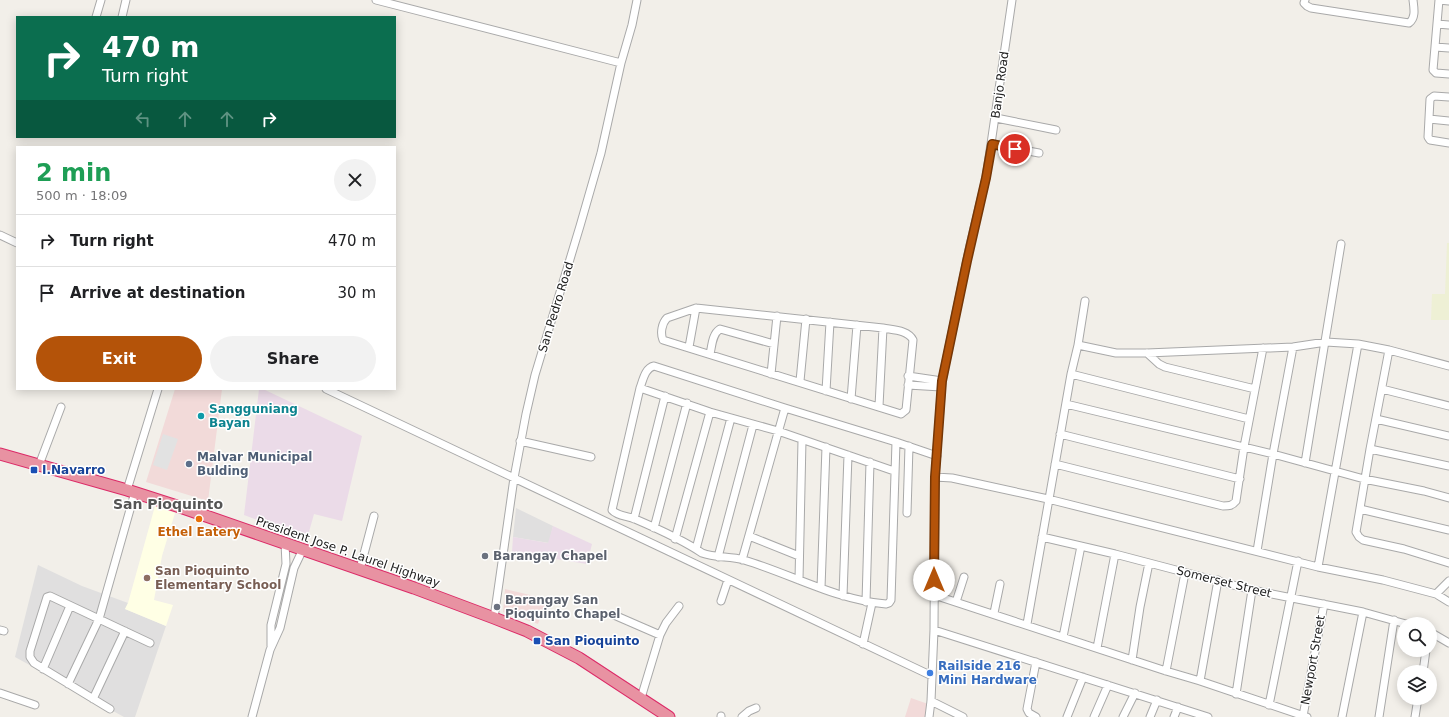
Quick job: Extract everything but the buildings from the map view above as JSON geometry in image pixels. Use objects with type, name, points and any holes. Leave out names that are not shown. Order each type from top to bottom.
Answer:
[{"type":"highway","name":"President Jose P. Laurel Highway","points":[[0,454],[131,491],[183,508],[303,549],[494,618],[554,644],[579,658],[669,717]]},
{"type":"street","points":[[96,16],[101,0]]},
{"type":"street","points":[[122,16],[126,0]]},
{"type":"street","points":[[376,0],[621,63]]},
{"type":"street","name":"San Pedro Road","points":[[494,618],[520,441],[535,375],[601,153],[637,0]]},
{"type":"street","name":"Banjo Road","points":[[929,717],[934,630],[935,477],[942,384],[967,261],[986,178],[996,118],[1012,0]]},
{"type":"street","points":[[1305,0],[1304,3],[1311,8],[1409,22],[1414,17],[1413,0]]},
{"type":"street","points":[[1449,1],[1439,0],[1432,70],[1436,73],[1449,74]]},
{"type":"street","points":[[1437,24],[1449,25]]},
{"type":"street","points":[[1435,47],[1449,48]]},
{"type":"street","points":[[1449,97],[1434,96],[1430,99],[1429,119],[1429,139],[1449,143]]},
{"type":"street","points":[[996,118],[1056,130]]},
{"type":"street","points":[[1429,119],[1449,121]]},
{"type":"street","points":[[992,144],[1039,153]]},
{"type":"street","points":[[0,235],[16,243]]},
{"type":"street","points":[[1305,463],[1341,244]]},
{"type":"street","points":[[1027,624],[1070,374],[1078,345],[1085,301]]},
{"type":"street","points":[[689,347],[696,308]]},
{"type":"street","points":[[696,308],[777,316],[883,328],[910,335],[913,340],[908,376],[906,410],[901,414],[826,391],[800,381],[771,374],[689,347],[666,342],[663,340],[661,334],[664,321],[667,318],[696,308]]},
{"type":"street","points":[[771,374],[777,316]]},
{"type":"street","points":[[800,381],[806,319]]},
{"type":"street","points":[[826,391],[830,322]]},
{"type":"street","points":[[851,399],[857,325]]},
{"type":"street","points":[[879,406],[883,328]]},
{"type":"street","points":[[710,354],[716,331],[720,329],[774,344]]},
{"type":"street","points":[[1078,345],[1116,353],[1148,353],[1293,347],[1326,342],[1358,344],[1389,350],[1449,366]]},
{"type":"street","points":[[1318,567],[1358,344]]},
{"type":"street","points":[[1257,551],[1293,347]]},
{"type":"street","points":[[1055,464],[1223,506],[1230,506],[1236,501],[1244,447],[1263,348]]},
{"type":"street","points":[[1389,350],[1364,479],[1356,532],[1363,540],[1404,549],[1449,563]]},
{"type":"street","points":[[1148,353],[1159,364],[1165,367],[1255,389]]},
{"type":"street","points":[[896,442],[891,600],[886,604],[843,596],[742,560],[702,553],[654,528],[613,512],[612,507],[640,388],[648,368],[654,366],[910,446],[937,456]]},
{"type":"street","points":[[1070,374],[1249,419]]},
{"type":"street","points":[[908,376],[942,384]]},
{"type":"street","points":[[908,385],[942,384]]},
{"type":"street","points":[[640,388],[710,412],[778,431],[894,471]]},
{"type":"street","points":[[1382,389],[1449,406]]},
{"type":"street","points":[[68,684],[99,619],[158,390]]},
{"type":"street","points":[[328,390],[932,676]]},
{"type":"street","points":[[634,519],[666,396]]},
{"type":"street","points":[[654,528],[687,403]]},
{"type":"street","points":[[1066,404],[1273,454],[1364,479],[1424,491],[1449,498]]},
{"type":"street","points":[[39,465],[62,406]]},
{"type":"street","points":[[742,560],[785,408]]},
{"type":"street","points":[[676,539],[710,412]]},
{"type":"street","points":[[696,549],[731,418]]},
{"type":"street","points":[[1376,419],[1449,436]]},
{"type":"street","points":[[718,557],[753,425]]},
{"type":"street","points":[[1060,434],[1240,478]]},
{"type":"street","points":[[799,580],[802,440]]},
{"type":"street","points":[[520,441],[591,457]]},
{"type":"street","points":[[907,513],[910,446]]},
{"type":"street","points":[[821,588],[826,447]]},
{"type":"street","points":[[1370,449],[1449,466]]},
{"type":"street","points":[[843,596],[848,455]]},
{"type":"street","points":[[863,644],[869,602],[870,462]]},
{"type":"street","points":[[935,477],[952,478],[1048,499],[1318,567],[1383,580],[1436,594],[1449,602]]},
{"type":"street","points":[[1360,509],[1449,530]]},
{"type":"street","points":[[360,570],[374,516]]},
{"type":"street","points":[[749,536],[799,556]]},
{"type":"street","name":"Somerset Street","points":[[1042,537],[1115,554],[1252,590],[1363,612],[1397,621]]},
{"type":"street","points":[[270,650],[271,625],[286,564],[285,543]]},
{"type":"street","points":[[1063,637],[1081,546]]},
{"type":"street","points":[[252,717],[270,650],[280,628],[294,568],[303,549]]},
{"type":"street","points":[[1097,648],[1115,554]]},
{"type":"street","points":[[1269,705],[1298,561]]},
{"type":"street","points":[[1132,660],[1140,607],[1149,563]]},
{"type":"street","points":[[1166,671],[1185,573]]},
{"type":"street","points":[[956,602],[964,577]]},
{"type":"street","points":[[722,601],[728,580]]},
{"type":"street","points":[[1200,681],[1218,580]]},
{"type":"street","points":[[1436,594],[1449,581]]},
{"type":"street","points":[[994,613],[1000,584]]},
{"type":"street","points":[[1236,694],[1252,590]]},
{"type":"street","points":[[934,595],[994,613],[1305,717]]},
{"type":"street","points":[[110,709],[34,663],[30,657],[30,651],[47,597],[50,596],[150,643]]},
{"type":"street","name":"Newport Street","points":[[1305,717],[1324,604]]},
{"type":"street","points":[[44,669],[70,606]]},
{"type":"street","points":[[641,698],[660,635],[666,623],[679,606]]},
{"type":"street","points":[[1342,717],[1363,612]]},
{"type":"street","points":[[614,614],[660,635]]},
{"type":"street","points":[[1378,717],[1394,620]]},
{"type":"street","points":[[271,625],[280,628]]},
{"type":"street","points":[[93,699],[125,630]]},
{"type":"street","points":[[934,630],[1157,700],[1203,716]]},
{"type":"street","points":[[1437,636],[1449,643]]},
{"type":"street","points":[[1036,662],[1027,708],[1029,713],[1036,717]]},
{"type":"street","points":[[1067,717],[1083,677]]},
{"type":"street","points":[[1094,717],[1108,685]]},
{"type":"street","points":[[0,693],[35,705]]},
{"type":"street","points":[[1123,717],[1135,693]]},
{"type":"street","points":[[1150,717],[1157,700]]},
{"type":"street","points":[[931,701],[963,717]]},
{"type":"street","points":[[1415,717],[1417,705]]},
{"type":"street","points":[[1174,717],[1178,707]]},
{"type":"street","points":[[742,717],[749,711],[756,708]]},
{"type":"shaded area","points":[[1447,243],[1449,243],[1449,320],[1431,320],[1432,294],[1445,294]]},
{"type":"shaded area","points":[[175,390],[222,390],[208,501],[146,482]]},
{"type":"shaded area","points":[[259,390],[265,390],[362,436],[342,521],[314,514],[307,539],[244,515]]},
{"type":"shaded area","points":[[163,434],[178,439],[167,470],[153,465]]},
{"type":"shaded area","name":"San Pioquinto Elementary School","points":[[155,506],[175,513],[162,556],[154,600],[173,605],[166,626],[125,609],[128,603]]},
{"type":"shaded area","points":[[516,508],[553,526],[549,543],[513,537]]},
{"type":"shaded area","points":[[553,526],[592,544],[587,564],[512,552],[513,537],[548,543]]},
{"type":"shaded area","points":[[38,565],[82,586],[128,603],[125,609],[166,626],[135,717],[124,717],[15,657]]},
{"type":"shaded area","points":[[505,589],[547,599],[538,624],[503,612]]},
{"type":"shaded area","points":[[911,698],[928,704],[925,717],[905,717]]},
{"type":"place","name":"Sangguniang Bayan","points":[[201,416]]},
{"type":"place","name":"Malvar Municipal Bulding","points":[[189,464]]},
{"type":"place","name":"I.Navarro","points":[[34,470]]},
{"type":"place","name":"Ethel Eatery","points":[[199,519]]},
{"type":"place","name":"Barangay Chapel","points":[[485,556]]},
{"type":"place","name":"San Pioquinto Elementary School","points":[[147,578]]},
{"type":"place","name":"Barangay San Pioquinto Chapel","points":[[497,607]]},
{"type":"place","name":"San Pioquinto","points":[[537,641]]},
{"type":"place","name":"Railside 216 Mini Hardware","points":[[930,673]]},
{"type":"district","name":"San Pioquinto","points":[[168,504]]},
{"type":"route","points":[[934,580],[935,477],[942,381],[992,144],[1015,149]]}]
